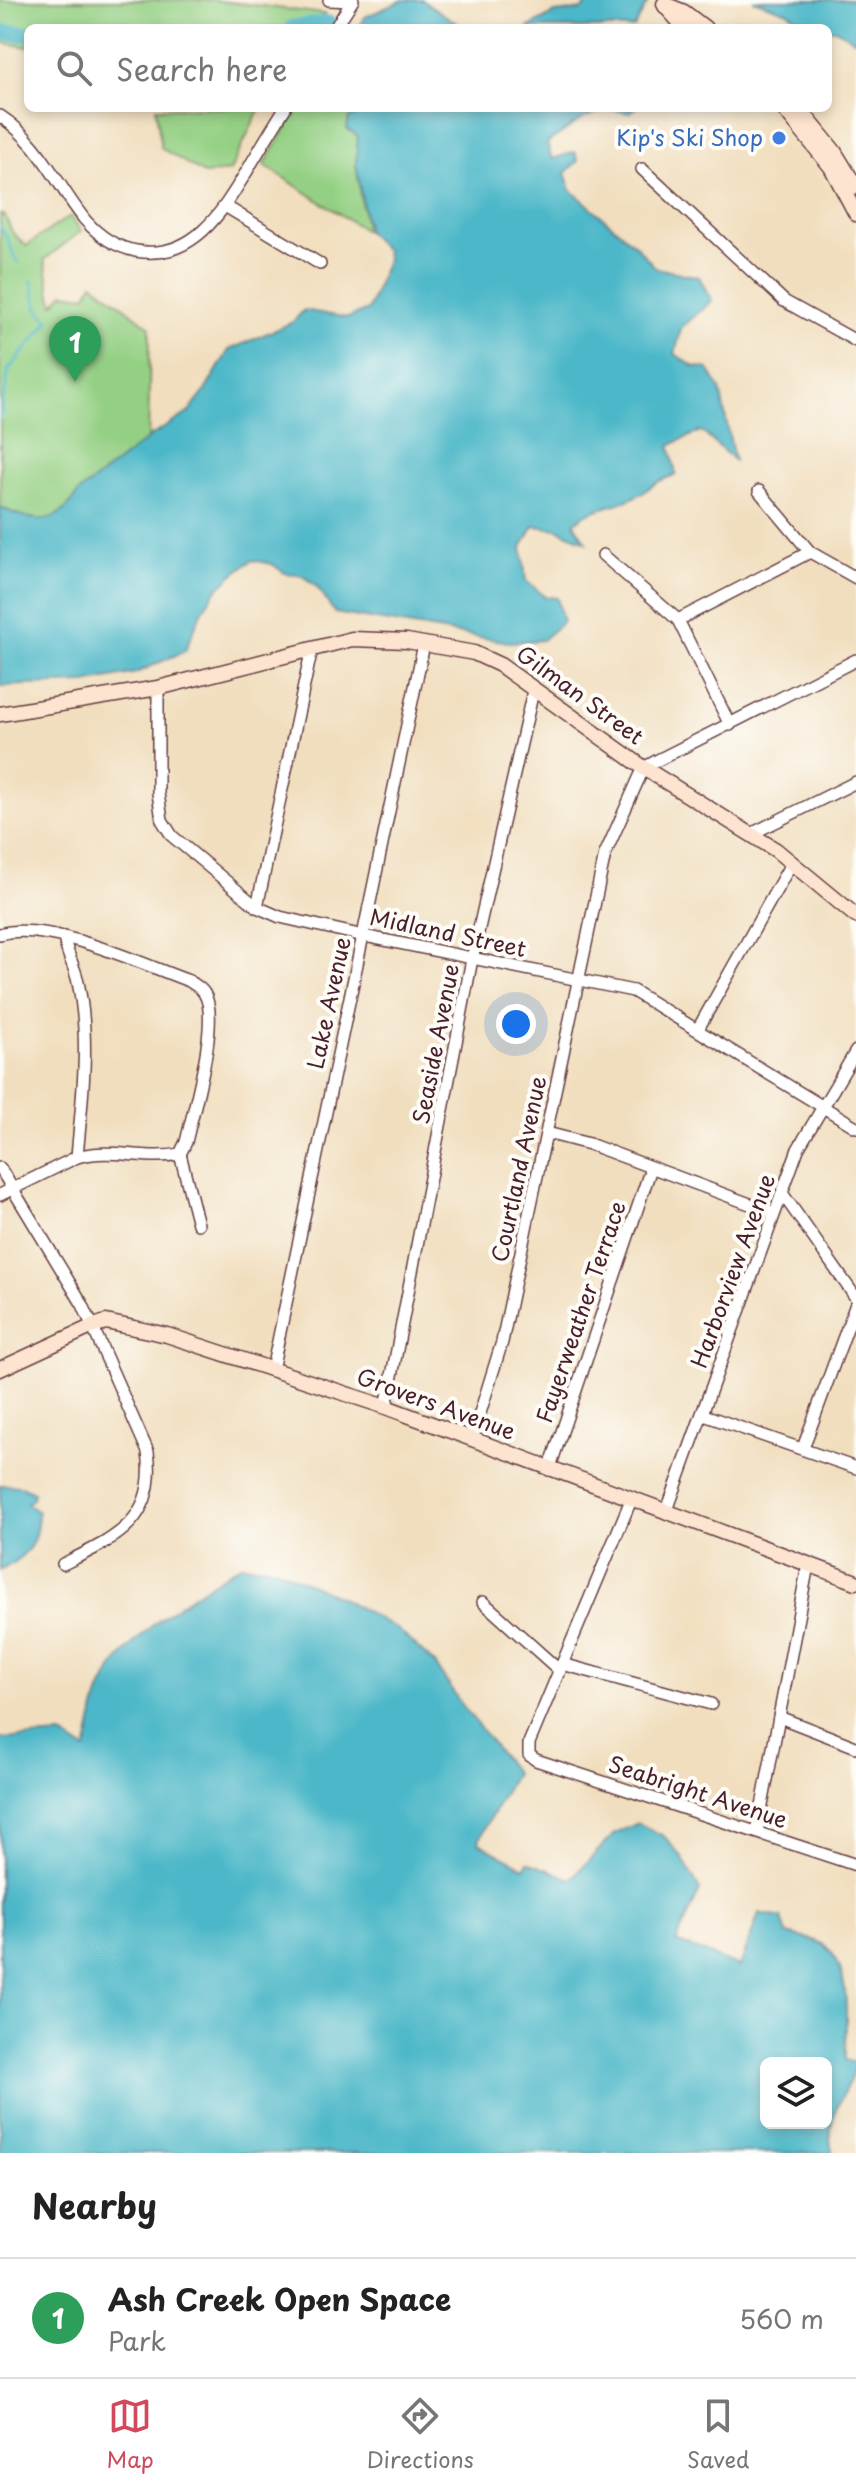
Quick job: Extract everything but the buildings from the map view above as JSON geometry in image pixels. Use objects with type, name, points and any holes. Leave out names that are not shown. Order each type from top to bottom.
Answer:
[{"type":"street","points":[[329,0],[353,1]]},
{"type":"street","points":[[338,24],[353,1]]},
{"type":"street","points":[[662,2],[680,24]]},
{"type":"street","points":[[662,2],[684,12],[700,24]]},
{"type":"street","points":[[0,116],[37,151],[84,219],[97,232],[115,245],[141,252],[178,248],[199,236],[225,206],[283,112]]},
{"type":"street","points":[[803,118],[856,187]]},
{"type":"street","points":[[803,118],[856,214]]},
{"type":"street","points":[[642,169],[784,301],[856,341]]},
{"type":"street","points":[[225,206],[320,264]]},
{"type":"street","points":[[759,491],[810,552],[856,578]]},
{"type":"street","points":[[678,620],[810,552]]},
{"type":"street","points":[[603,555],[678,620],[730,725]]},
{"type":"street","name":"Gilman Street","points":[[0,714],[158,688],[312,648],[371,638],[424,644],[486,657],[644,768],[792,862],[856,916]]},
{"type":"street","name":"Lake Avenue","points":[[272,1370],[424,644]]},
{"type":"street","points":[[257,907],[312,648]]},
{"type":"street","points":[[644,768],[856,660]]},
{"type":"street","name":"Midland Street","points":[[158,688],[158,793],[162,820],[172,836],[257,907],[280,917],[364,936],[633,991],[856,1127]]},
{"type":"street","name":"Seaside Avenue","points":[[386,1407],[472,959],[533,691]]},
{"type":"street","name":"Courtland Avenue","points":[[472,1439],[502,1342],[605,854],[644,768]]},
{"type":"street","points":[[751,834],[856,782]]},
{"type":"street","points":[[698,1029],[792,862]]},
{"type":"street","points":[[0,934],[36,932],[64,937],[189,981],[204,992],[210,1008],[210,1034],[186,1142],[180,1154],[198,1224]]},
{"type":"street","points":[[64,937],[77,978],[84,1054],[77,1157]]},
{"type":"street","name":"Harborview Avenue","points":[[666,1513],[798,1149],[856,1051]]},
{"type":"street","points":[[547,1133],[589,1144],[774,1213]]},
{"type":"street","points":[[0,1195],[77,1157],[108,1152],[162,1158],[180,1154]]},
{"type":"street","points":[[0,1168],[83,1305],[148,1452],[145,1498],[125,1529],[113,1540],[63,1564]]},
{"type":"street","name":"Fayerweather Terrace","points":[[549,1470],[651,1168]]},
{"type":"street","points":[[782,1193],[856,1298]]},
{"type":"street","points":[[803,1448],[856,1304]]},
{"type":"street","name":"Grovers Avenue","points":[[0,1369],[106,1322],[135,1327],[386,1407],[856,1582]]},
{"type":"street","points":[[704,1415],[856,1468]]},
{"type":"street","points":[[561,1668],[631,1500]]},
{"type":"street","points":[[757,1832],[808,1565]]},
{"type":"street","points":[[483,1602],[561,1668],[711,1704]]},
{"type":"street","name":"Seabright Avenue","points":[[561,1668],[529,1743],[529,1755],[536,1760],[856,1865]]},
{"type":"street","points":[[779,1717],[856,1747]]},
{"type":"green space","points":[[0,0],[213,0],[325,14],[319,24],[24,24],[24,46],[0,42]]},
{"type":"green space","points":[[156,112],[258,112],[230,171],[204,174],[161,148]]},
{"type":"green space","points":[[297,112],[362,112],[349,118],[347,129],[358,135],[356,164],[366,231],[264,165]]},
{"type":"green space","points":[[0,214],[5,216],[12,232],[26,246],[70,216],[81,231],[44,260],[54,304],[64,293],[86,296],[93,283],[150,327],[148,449],[46,526],[0,518]]},
{"type":"water","points":[[403,0],[422,0],[458,24],[361,24],[365,17]]},
{"type":"water","points":[[591,0],[649,0],[636,24],[534,24],[555,13],[582,10]]},
{"type":"water","points":[[753,0],[856,0],[856,41],[832,29],[832,24],[804,24],[788,12]]},
{"type":"water","points":[[362,112],[601,112],[585,117],[547,143],[552,159],[575,152],[578,161],[565,173],[571,190],[635,245],[656,268],[699,277],[712,301],[681,328],[675,354],[693,366],[708,369],[720,389],[734,460],[701,431],[670,445],[676,475],[659,481],[630,499],[589,513],[574,523],[586,542],[558,529],[534,526],[522,547],[526,581],[546,597],[557,598],[563,622],[542,640],[509,642],[335,613],[317,587],[303,576],[285,573],[272,564],[253,560],[227,580],[210,599],[185,651],[136,673],[85,683],[0,686],[0,507],[33,519],[52,517],[151,436],[188,413],[229,350],[293,322],[304,310],[348,318],[368,310],[387,260],[386,251],[367,231],[356,164],[358,136],[347,129],[349,118]]},
{"type":"water","points":[[0,1485],[21,1486],[34,1492],[27,1504],[38,1512],[36,1533],[29,1548],[0,1571]]},
{"type":"water","points":[[240,1565],[273,1567],[341,1598],[397,1629],[435,1664],[515,1773],[479,1843],[525,1868],[528,1862],[571,1879],[614,1834],[638,1823],[664,1836],[681,1856],[700,1890],[676,1942],[740,1967],[759,1913],[782,1918],[787,1934],[818,1942],[830,1951],[843,1978],[845,2060],[856,2063],[856,2067],[832,2126],[832,2057],[760,2057],[760,2129],[832,2129],[833,2153],[0,2153],[0,1739],[62,1735],[86,1750],[95,1708],[109,1674],[140,1637],[179,1605]]},
{"type":"waterway","points":[[321,24],[328,23]]},
{"type":"waterway","points":[[0,32],[24,34]]},
{"type":"waterway","points":[[0,227],[19,263]]},
{"type":"waterway","points":[[0,418],[9,369],[49,321],[37,307],[32,281]]},
{"type":"place","name":"Kip's Ski Shop","points":[[779,138]]},
{"type":"place","name":"Ash Creek Open Space","points":[[75,382]]}]
